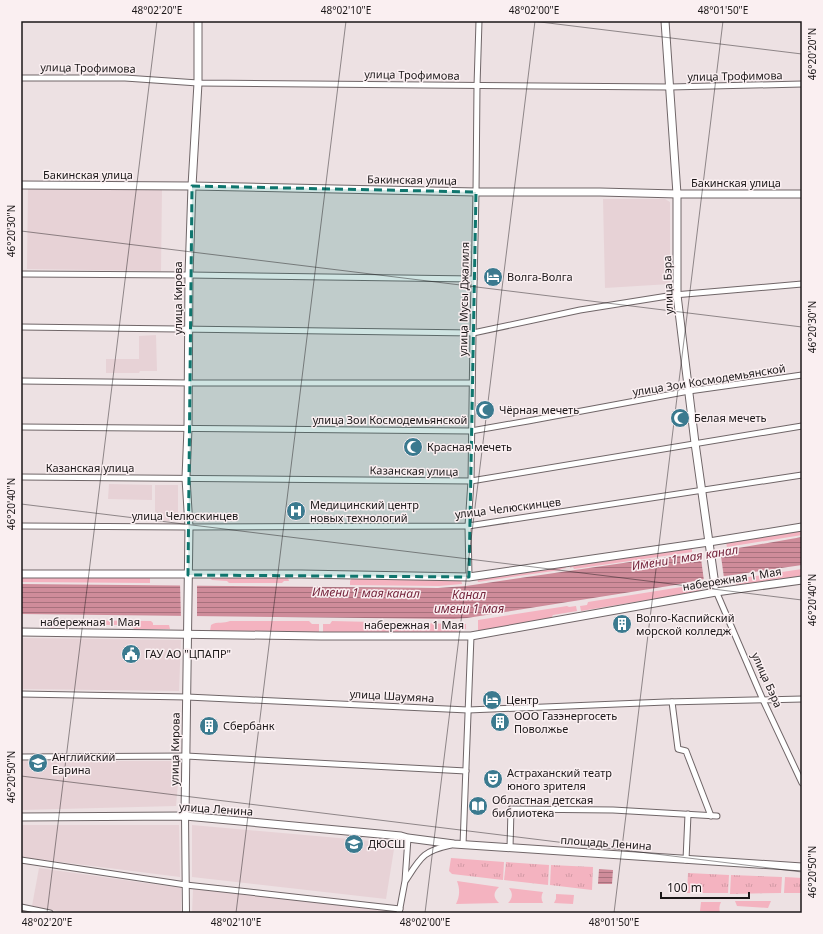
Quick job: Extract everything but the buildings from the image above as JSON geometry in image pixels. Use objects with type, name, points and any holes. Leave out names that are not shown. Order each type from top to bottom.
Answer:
[{"type":"main road","name":"улица Кирова","points":[[185,816],[189,527],[186,478],[189,382],[189,274],[198,83],[198,21]]},
{"type":"main road","name":"улица Бэра","points":[[665,21],[677,194],[677,294],[715,588]]},
{"type":"main road","name":"Бакинская улица","points":[[21,185],[192,186],[476,192],[802,194]]},
{"type":"main road","points":[[21,574],[188,578],[301,574],[469,577],[709,544],[802,527]]},
{"type":"main road","name":"набережная 1 Мая","points":[[21,632],[321,636],[471,636],[715,588],[802,580]]},
{"type":"main road","name":"улица Ленина","points":[[21,817],[185,816],[401,836],[408,838]]},
{"type":"main road","name":"площадь Ленина","points":[[408,838],[463,845],[802,867]]},
{"type":"street","name":"улица Мусы Джалиля","points":[[469,577],[468,526],[471,481],[472,333],[479,21]]},
{"type":"street","name":"улица Трофимова","points":[[21,78],[125,78],[198,83],[477,86],[670,87],[802,84]]},
{"type":"street","points":[[21,274],[189,274],[474,279]]},
{"type":"street","points":[[21,327],[472,333],[580,310],[677,294],[802,284]]},
{"type":"street","name":"улица Зои Космодемьянской","points":[[21,427],[471,431],[690,392],[802,376]]},
{"type":"street","points":[[21,381],[472,383]]},
{"type":"street","name":"Казанская улица","points":[[21,477],[471,481],[802,426]]},
{"type":"street","name":"улица Челюскинцев","points":[[21,526],[468,526],[802,475]]},
{"type":"street","name":"улица Бэра","points":[[715,588],[763,700],[802,783]]},
{"type":"street","points":[[463,845],[471,636]]},
{"type":"street","name":"улица Шаумяна","points":[[21,694],[187,697],[468,710],[672,702],[802,700]]},
{"type":"street","points":[[510,848],[511,809],[613,810],[714,816],[686,750],[678,749],[672,702]]},
{"type":"street","points":[[21,757],[186,756],[466,771]]},
{"type":"street","points":[[686,860],[688,814]]},
{"type":"street","name":"улица Кирова","points":[[185,816],[186,913]]},
{"type":"street","points":[[21,860],[186,885],[399,911],[405,881],[408,838]]},
{"type":"street","points":[[405,881],[420,860],[428,852],[454,844]]},
{"type":"street","points":[[21,907],[50,913]]},
{"type":"highlighted area","points":[[192,186],[476,192],[469,577],[188,575]]},
{"type":"shaded area","points":[[28,189],[162,190],[161,271],[27,269]]},
{"type":"shaded area","points":[[603,199],[665,199],[670,202],[670,284],[605,288]]},
{"type":"shaded area","points":[[156,335],[157,371],[140,371],[139,373],[106,373],[106,359],[139,359],[139,336]]},
{"type":"shaded area","points":[[109,484],[152,485],[152,500],[108,499]]},
{"type":"shaded area","points":[[155,485],[178,485],[178,521],[155,521]]},
{"type":"shaded area","points":[[21,638],[181,640],[179,691],[21,689]]},
{"type":"shaded area","points":[[21,761],[180,761],[176,806],[21,810]]},
{"type":"shaded area","points":[[21,825],[179,825],[180,877],[21,857]]},
{"type":"shaded area","points":[[192,825],[395,843],[386,899],[192,877]]},
{"type":"shaded area","points":[[39,868],[181,888],[181,913],[68,913],[32,906]]},
{"type":"shaded area","points":[[193,889],[388,908],[387,913],[192,913]]},
{"type":"green space","points":[[802,530],[802,535],[727,547],[726,542]]},
{"type":"green space","points":[[692,547],[692,552],[574,569],[573,567],[570,568],[570,565]]},
{"type":"green space","points":[[565,566],[566,568],[560,570],[478,582],[477,578]]},
{"type":"green space","points":[[802,569],[802,576],[736,586],[736,579]]},
{"type":"green space","points":[[21,576],[150,577],[150,583],[21,582]]},
{"type":"green space","points":[[209,577],[288,578],[289,581],[284,581],[282,583],[229,583],[227,581],[212,580]]},
{"type":"green space","points":[[352,578],[461,579],[462,584],[439,586],[350,585]]},
{"type":"green space","points":[[700,584],[701,594],[664,600],[659,598],[581,611],[580,606],[587,605],[588,602]]},
{"type":"green space","points":[[567,606],[576,606],[577,611],[553,615],[550,620],[478,631],[478,620]]},
{"type":"green space","points":[[51,620],[151,621],[153,625],[169,625],[170,629],[134,629],[130,625],[56,625],[51,629]]},
{"type":"green space","points":[[230,621],[309,621],[312,624],[319,624],[319,632],[210,631],[211,625],[213,624]]},
{"type":"green space","points":[[332,621],[466,624],[466,629],[459,630],[458,633],[323,632],[323,624],[330,624]]},
{"type":"green space","points":[[451,858],[504,862],[503,880],[452,874],[449,871]]},
{"type":"green space","points":[[506,862],[549,865],[548,885],[504,880]]},
{"type":"green space","points":[[551,865],[593,867],[592,890],[550,885]]},
{"type":"green space","points":[[688,873],[729,875],[728,893],[687,893]]},
{"type":"green space","points":[[731,875],[782,877],[781,893],[730,894]]},
{"type":"green space","points":[[785,877],[802,878],[802,893],[784,893]]},
{"type":"green space","points":[[457,881],[499,887],[494,895],[499,903],[456,904],[459,892]]},
{"type":"green space","points":[[509,888],[543,892],[543,903],[508,903],[512,896]]},
{"type":"green space","points":[[556,894],[574,895],[573,904],[554,903]]},
{"type":"green space","points":[[735,901],[771,901],[768,908],[737,906]]},
{"type":"green space","points":[[701,902],[721,902],[719,908],[720,913],[700,911]]},
{"type":"water","name":"Канал имени 1 мая","points":[[802,537],[802,565],[704,579],[675,585],[467,618],[21,614],[21,584],[438,588],[466,586],[637,561],[721,551]]},
{"type":"water","points":[[599,869],[613,870],[612,884],[598,884]]},
{"type":"pier","points":[[720,549],[724,578],[704,581],[700,551]]},
{"type":"pier","points":[[180,583],[197,583],[197,618],[181,618]]},
{"type":"place","name":"Волга-Волга","points":[[493,277]]},
{"type":"place","name":"Чёрная мечеть","points":[[485,410]]},
{"type":"place","name":"Белая мечеть","points":[[680,418]]},
{"type":"place","name":"Красная мечеть","points":[[413,447]]},
{"type":"place","name":"Медицинский центр новых технологий","points":[[296,511]]},
{"type":"place","name":"Волго-Каспийский морской колледж","points":[[622,624]]},
{"type":"place","name":"ГАУ АО \"ЦПАПР\"","points":[[131,654]]},
{"type":"place","name":"Центр","points":[[492,700]]},
{"type":"place","name":"ООО Газэнергосеть Поволжье","points":[[500,722]]},
{"type":"place","name":"Сбербанк","points":[[209,726]]},
{"type":"place","name":"Английский Еарина","points":[[38,763]]},
{"type":"place","name":"Астраханский театр юного зрителя","points":[[493,779]]},
{"type":"place","name":"Областная детская библиотека","points":[[478,806]]},
{"type":"place","name":"ДЮСШ","points":[[354,844]]},
{"type":"water label","name":"Имени 1 мая канал","points":[[685,558]]},
{"type":"water label","name":"Имени 1 мая канал","points":[[366,593]]}]
